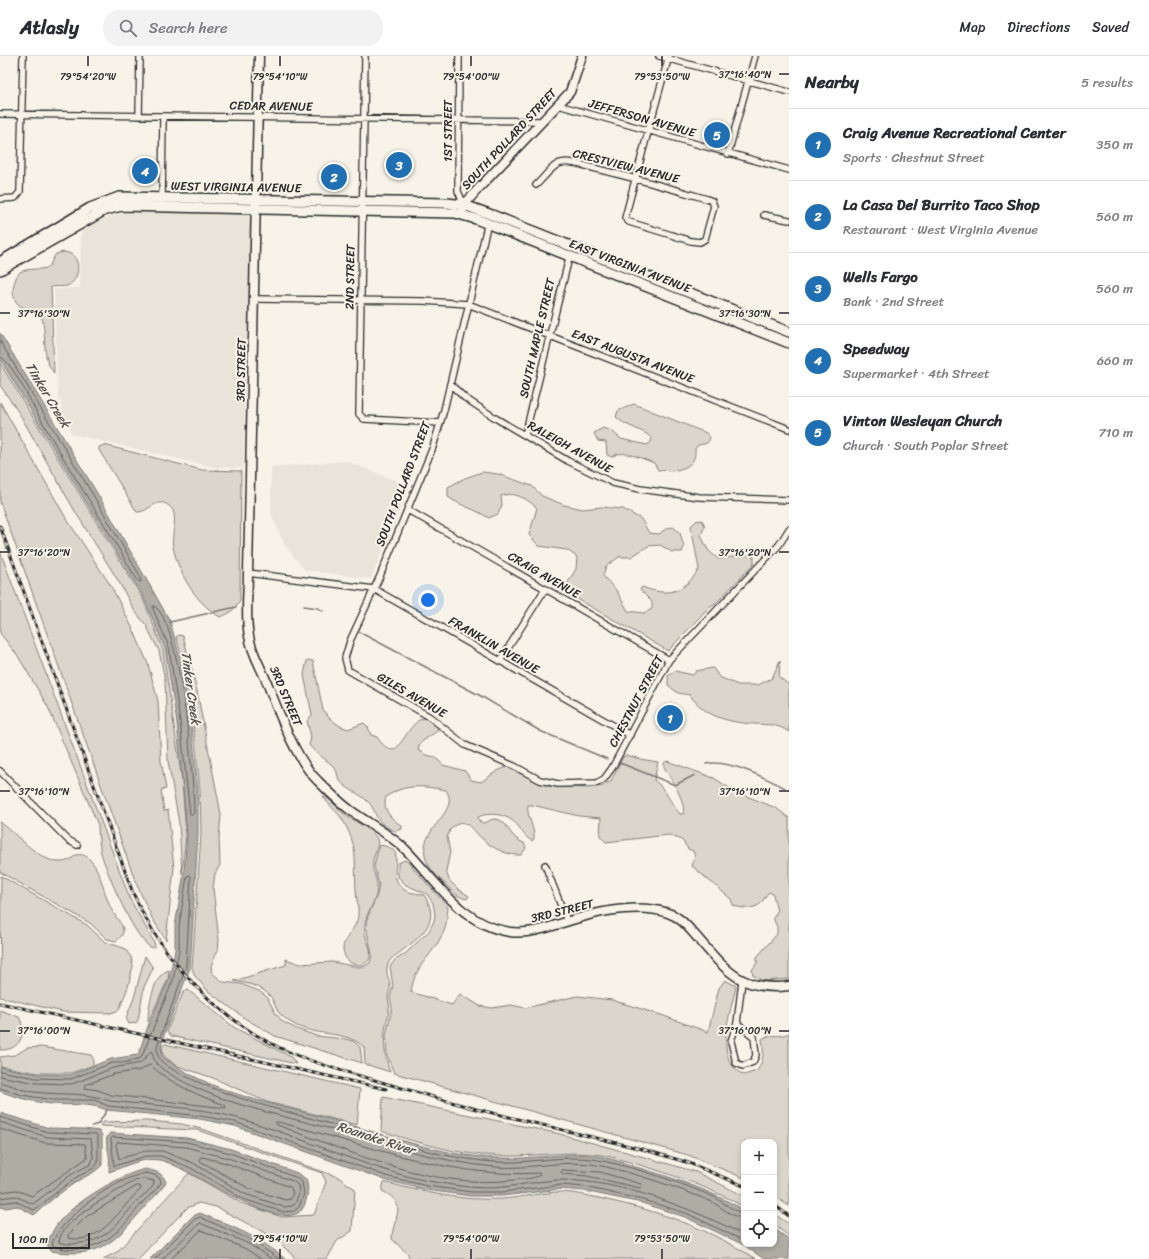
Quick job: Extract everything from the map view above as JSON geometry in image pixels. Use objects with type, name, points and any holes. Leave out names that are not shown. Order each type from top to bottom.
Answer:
[{"type":"main road","name":"WEST VIRGINIA AVENUE","points":[[0,262],[101,202],[130,196],[162,202],[256,209],[363,207]]},
{"type":"main road","name":"WEST VIRGINIA AVENUE","points":[[0,270],[105,210],[128,206],[162,202],[257,199],[363,207],[463,210]]},
{"type":"main road","name":"EAST VIRGINIA AVENUE","points":[[463,210],[492,215],[571,251],[789,343]]},
{"type":"main road","name":"EAST VIRGINIA AVENUE","points":[[463,210],[488,223],[571,251],[789,332]]},
{"type":"street","points":[[0,199],[15,198],[20,194],[23,56]]},
{"type":"street","points":[[139,116],[140,56]]},
{"type":"street","name":"3RD STREET","points":[[259,56],[248,621],[250,641],[286,728],[311,774],[348,809],[396,841],[458,906],[476,920],[499,930],[518,932],[540,930],[594,914],[615,911],[648,910],[667,912],[684,922],[723,968],[742,981],[767,987],[789,986]]},
{"type":"street","name":"2ND STREET","points":[[365,56],[360,416],[364,419],[440,423]]},
{"type":"street","name":"1ST STREET","points":[[459,56],[458,191],[463,210]]},
{"type":"street","name":"SOUTH POLLARD STREET","points":[[463,210],[572,88],[582,56]]},
{"type":"street","points":[[659,56],[669,57],[789,92]]},
{"type":"street","points":[[728,154],[754,56]]},
{"type":"street","points":[[635,179],[669,57]]},
{"type":"street","name":"JEFFERSON AVENUE","points":[[558,105],[648,132],[789,170]]},
{"type":"street","name":"CEDAR AVENUE","points":[[0,114],[542,121]]},
{"type":"street","points":[[162,202],[163,116]]},
{"type":"street","name":"CRESTVIEW AVENUE","points":[[536,185],[555,166],[565,162],[635,179],[707,199],[712,201],[714,206],[706,238],[697,242],[626,220],[635,179]]},
{"type":"street","name":"SOUTH POLLARD STREET","points":[[345,664],[350,641],[408,510],[433,447],[450,384],[488,223],[492,215]]},
{"type":"street","points":[[764,215],[789,220]]},
{"type":"street","name":"SOUTH MAPLE STREET","points":[[525,435],[571,251]]},
{"type":"street","name":"EAST AUGUSTA AVENUE","points":[[255,299],[423,301],[468,304],[789,430]]},
{"type":"street","name":"RALEIGH AVENUE","points":[[450,384],[465,398],[487,413],[590,473],[621,485],[699,497],[789,500]]},
{"type":"street","name":"CRAIG AVENUE","points":[[408,510],[669,660]]},
{"type":"street","name":"CHESTNUT STREET","points":[[532,776],[555,784],[601,781],[609,772],[630,735],[669,660],[779,545],[789,528]]},
{"type":"street","name":"FRANKLIN AVENUE","points":[[248,573],[374,589],[630,735]]},
{"type":"street","points":[[500,661],[545,589]]},
{"type":"street","name":"GILES AVENUE","points":[[345,664],[350,672],[430,717],[465,745],[532,776]]},
{"type":"street","points":[[0,771],[68,840],[77,845]]},
{"type":"street","points":[[544,865],[567,922]]},
{"type":"street","points":[[737,1023],[754,1037],[756,1055],[753,1062],[743,1066],[736,1063],[731,1042],[737,1023],[742,981]]},
{"type":"shaded area","points":[[146,211],[251,214],[243,468],[213,467],[72,434],[58,397],[54,289],[80,288],[81,232],[91,225],[112,215]]},
{"type":"shaded area","points":[[64,252],[74,257],[78,268],[72,283],[67,286],[51,287],[54,373],[49,366],[45,351],[44,328],[40,313],[24,308],[18,304],[15,300],[13,290],[15,280],[20,272],[46,268],[49,266],[56,254]]},
{"type":"shaded area","points":[[0,363],[143,599],[163,649],[182,781],[186,835],[182,874],[179,823],[168,761],[165,680],[159,651],[146,625],[134,610],[19,413],[0,385]]},
{"type":"shaded area","points":[[0,402],[66,518],[111,586],[134,631],[148,664],[158,701],[161,761],[166,789],[161,790],[164,811],[168,810],[174,868],[166,940],[152,918],[136,883],[0,502]]},
{"type":"shaded area","points":[[634,404],[706,433],[710,437],[709,441],[705,444],[698,445],[695,449],[695,456],[688,465],[671,471],[658,470],[654,463],[627,454],[612,457],[607,455],[606,442],[598,441],[594,433],[603,428],[612,431],[621,439],[647,445],[651,442],[652,438],[644,432],[624,423],[616,417],[618,411]]},
{"type":"shaded area","points":[[104,445],[202,470],[241,471],[240,600],[234,609],[229,613],[220,617],[211,611],[203,604],[184,577],[179,567],[172,542],[175,519],[172,509],[164,503],[160,503],[141,512],[137,512],[99,450],[99,447]]},
{"type":"shaded area","points":[[347,461],[409,486],[371,579],[305,570],[285,546],[271,514],[271,467]]},
{"type":"shaded area","points":[[482,472],[498,474],[532,486],[542,496],[564,505],[583,509],[601,507],[623,509],[641,519],[649,533],[659,534],[667,528],[673,527],[680,533],[684,547],[682,552],[672,552],[660,545],[648,546],[631,557],[619,557],[606,566],[603,576],[616,590],[628,611],[644,613],[652,609],[652,602],[640,590],[642,587],[660,592],[675,591],[681,588],[693,577],[699,569],[691,526],[696,521],[702,520],[705,526],[701,535],[708,550],[718,559],[747,555],[754,557],[754,564],[717,602],[709,607],[668,651],[574,597],[567,584],[576,569],[577,557],[567,550],[539,546],[529,535],[537,508],[529,502],[516,495],[511,494],[501,496],[502,505],[498,514],[489,518],[448,497],[448,487],[465,478]]},
{"type":"shaded area","points":[[0,551],[130,899],[154,942],[155,946],[153,948],[146,944],[138,934],[122,906],[115,890],[101,853],[98,825],[48,707],[18,656],[0,633]]},
{"type":"shaded area","points":[[179,635],[183,636],[196,686],[221,814],[219,838],[220,865],[215,874],[213,888],[219,940],[218,950],[211,966],[212,973],[223,982],[241,984],[259,991],[267,997],[276,1014],[283,1022],[297,1029],[316,1036],[353,1041],[360,1047],[362,1063],[275,1036],[246,1019],[208,991],[195,976],[192,968],[201,834],[200,789],[193,723],[183,661],[176,637]]},
{"type":"shaded area","points":[[307,660],[313,661],[323,710],[329,718],[340,726],[348,729],[364,723],[368,727],[371,735],[377,737],[382,744],[391,750],[394,750],[399,745],[419,720],[425,718],[431,720],[438,728],[437,731],[420,743],[418,750],[426,755],[435,757],[443,765],[465,771],[471,780],[481,782],[497,771],[507,767],[548,786],[588,788],[603,786],[611,781],[623,757],[626,755],[658,762],[654,780],[662,788],[680,814],[683,814],[683,803],[664,767],[664,763],[667,761],[714,778],[734,791],[776,808],[789,818],[789,979],[763,981],[753,975],[752,970],[757,963],[757,957],[777,934],[777,927],[773,918],[777,912],[773,894],[769,892],[761,903],[755,907],[744,908],[733,905],[731,899],[692,866],[695,857],[693,851],[688,849],[682,840],[669,835],[606,842],[600,836],[601,818],[579,816],[528,805],[528,813],[534,835],[534,839],[532,841],[526,837],[515,823],[506,817],[495,814],[483,815],[478,817],[479,821],[483,823],[493,819],[500,820],[506,825],[514,837],[524,843],[526,848],[521,855],[512,854],[497,849],[489,844],[464,823],[460,822],[451,828],[447,837],[450,852],[446,871],[449,880],[458,889],[469,896],[467,899],[456,895],[429,865],[425,852],[427,840],[446,810],[449,800],[446,790],[430,787],[400,789],[386,797],[385,806],[389,814],[402,826],[402,829],[395,831],[378,820],[370,803],[342,784],[334,767],[314,751],[309,745],[311,737],[307,721],[312,715],[304,675]]},
{"type":"shaded area","points":[[780,660],[779,677],[789,685],[789,732],[776,726],[735,722],[718,717],[703,709],[690,695],[678,693],[668,685],[668,676],[675,671],[693,675],[696,671],[713,668],[719,677],[738,685],[758,685],[772,678]]},
{"type":"shaded area","points":[[323,796],[330,800],[348,817],[372,832],[378,841],[373,860],[373,871],[377,883],[376,894],[368,913],[365,926],[371,954],[369,960],[365,964],[354,964],[349,961],[345,956],[343,948],[358,916],[355,853],[351,838],[342,819]]},
{"type":"shaded area","points":[[0,822],[36,852],[47,859],[57,862],[67,861],[76,855],[85,856],[88,858],[98,871],[110,906],[123,928],[121,937],[116,941],[107,939],[90,923],[0,872]]},
{"type":"shaded area","points":[[379,845],[389,847],[394,851],[396,857],[396,877],[399,884],[406,891],[424,895],[431,912],[430,919],[423,933],[392,958],[388,964],[387,974],[390,982],[388,997],[389,1011],[384,1042],[386,1060],[390,1072],[365,1064],[364,1047],[357,1042],[349,1038],[315,1032],[297,1026],[279,1013],[271,997],[263,990],[249,984],[234,981],[286,965],[286,959],[300,964],[332,962],[358,967],[365,966],[370,963],[372,955],[366,925],[379,885],[374,866]]},
{"type":"shaded area","points":[[405,860],[408,862],[448,907],[444,932],[416,975],[411,992],[452,1005],[460,994],[480,1006],[492,1008],[511,1005],[525,1008],[577,996],[612,1000],[661,1015],[708,1032],[719,988],[725,980],[736,986],[726,1035],[726,1047],[734,1068],[744,1075],[757,1071],[763,1055],[762,1039],[768,1036],[789,1033],[789,1206],[777,1198],[777,1139],[741,1139],[741,1177],[688,1155],[394,1073],[387,1055],[386,1035],[392,1008],[390,997],[393,986],[390,967],[394,961],[405,954],[429,931],[434,921],[435,914],[433,903],[427,894],[406,885],[398,877],[398,863]]},
{"type":"shaded area","points":[[1,876],[87,925],[105,942],[124,948],[131,957],[133,966],[128,987],[119,1010],[111,1013],[63,1012],[0,997]]},
{"type":"shaded area","points":[[145,956],[153,968],[144,987],[138,1020],[136,1023],[129,1024],[126,1018],[134,998]]},
{"type":"shaded area","points":[[169,970],[168,979],[148,1022],[150,1001],[155,985],[159,978]]},
{"type":"shaded area","points":[[188,990],[235,1028],[291,1057],[296,1064],[171,1036],[167,1031],[184,991]]},
{"type":"shaded area","points":[[0,1010],[19,1017],[22,1023],[23,1029],[20,1040],[13,1048],[7,1050],[0,1050]]},
{"type":"shaded area","points":[[165,1044],[360,1089],[357,1125],[267,1102],[213,1078],[175,1065],[163,1055],[162,1046]]},
{"type":"shaded area","points":[[41,1047],[91,1055],[93,1058],[93,1065],[71,1073],[38,1073],[0,1066],[0,1057],[15,1055],[27,1048]]},
{"type":"shaded area","points":[[383,1097],[556,1133],[696,1172],[741,1194],[741,1205],[706,1188],[680,1178],[607,1156],[576,1153],[512,1156],[484,1155],[439,1148],[381,1131]]},
{"type":"shaded area","points":[[147,1121],[182,1124],[205,1130],[338,1177],[355,1189],[352,1231],[337,1241],[327,1259],[296,1259],[276,1239],[216,1207],[199,1203],[187,1208],[138,1259],[103,1259],[117,1252],[189,1173],[241,1203],[282,1217],[314,1215],[326,1182],[322,1173],[197,1130],[100,1126],[103,1122]]},
{"type":"shaded area","points":[[384,1182],[428,1192],[471,1199],[501,1199],[562,1192],[576,1193],[635,1207],[688,1224],[705,1231],[756,1259],[410,1259],[408,1254],[392,1239],[392,1232],[398,1213],[398,1207],[396,1201],[391,1196],[382,1191]]},
{"type":"shaded area","points":[[777,1216],[789,1224],[789,1236],[777,1227]]},
{"type":"water","name":"Roanoke River","points":[[0,333],[100,498],[170,621],[181,662],[191,723],[198,789],[198,834],[190,968],[165,1032],[161,1046],[162,1056],[201,1080],[222,1089],[414,1144],[455,1153],[497,1158],[566,1155],[595,1156],[613,1160],[692,1185],[741,1208],[741,1244],[685,1217],[642,1203],[584,1191],[561,1189],[502,1196],[471,1196],[426,1190],[385,1180],[235,1126],[200,1119],[107,1110],[87,1105],[59,1105],[45,1103],[19,1098],[0,1091],[0,1067],[37,1074],[70,1075],[111,1059],[138,1055],[148,1026],[169,979],[175,950],[175,926],[184,873],[187,835],[177,723],[165,648],[144,598],[0,359]]},
{"type":"water","points":[[0,1113],[49,1128],[99,1131],[102,1135],[102,1165],[93,1173],[79,1180],[65,1190],[34,1215],[17,1206],[6,1208],[0,1207]]},
{"type":"water","points":[[110,1133],[187,1138],[231,1149],[297,1173],[306,1179],[308,1186],[304,1206],[294,1214],[278,1214],[258,1208],[235,1198],[172,1164],[159,1160],[153,1159],[140,1161],[109,1172],[109,1157],[106,1141]]},
{"type":"water","points":[[145,1169],[155,1171],[160,1174],[166,1182],[158,1193],[115,1239],[94,1250],[68,1253],[51,1251],[47,1244],[51,1235],[61,1220],[70,1211],[82,1201],[108,1185],[134,1172]]},
{"type":"water","points":[[200,1213],[234,1227],[255,1238],[276,1251],[285,1259],[150,1259],[193,1216]]},
{"type":"water","points":[[777,1231],[789,1239],[789,1259],[764,1259],[747,1247],[777,1247]]},
{"type":"waterway","points":[[304,606],[318,608],[323,611]]},
{"type":"waterway","points":[[170,622],[236,607]]},
{"type":"waterway","points":[[359,632],[479,695],[540,731],[607,759]]},
{"type":"waterway","points":[[620,763],[675,785],[695,775]]},
{"type":"waterway","points":[[706,764],[714,763],[735,766],[757,774],[785,788]]},
{"type":"waterway","points":[[92,1126],[98,1124],[107,1110]]},
{"type":"railway","points":[[0,526],[133,893],[143,914],[168,954],[183,972],[216,1005],[234,1020],[267,1041],[295,1055],[326,1066],[473,1108]]},
{"type":"railway","points":[[0,1003],[386,1089]]},
{"type":"railway","points":[[468,1107],[642,1149],[689,1163],[741,1185]]},
{"type":"railway","points":[[777,1207],[789,1216]]},
{"type":"place","name":"Vinton Wesleyan Church","points":[[717,135]]},
{"type":"place","name":"Wells Fargo","points":[[399,165]]},
{"type":"place","name":"Speedway","points":[[145,171]]},
{"type":"place","name":"La Casa Del Burrito Taco Shop","points":[[334,177]]},
{"type":"place","name":"Craig Avenue Recreational Center","points":[[670,718]]},
{"type":"water label","name":"Tinker Creek","points":[[48,395]]},
{"type":"water label","name":"Tinker Creek","points":[[191,688]]}]
